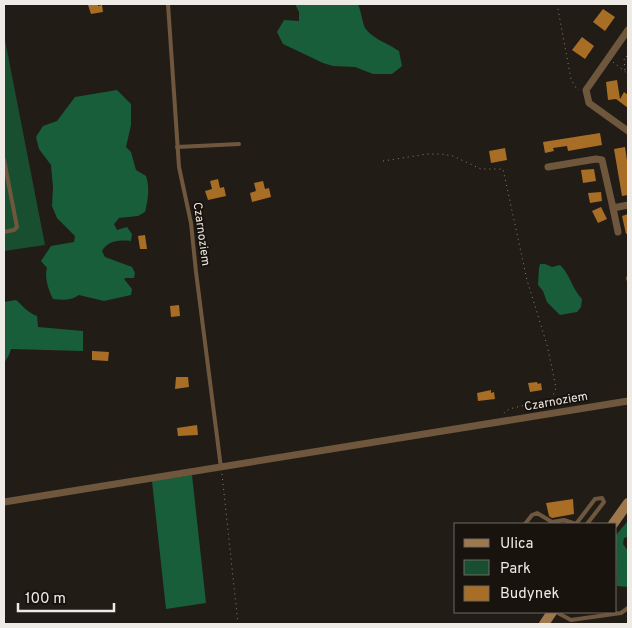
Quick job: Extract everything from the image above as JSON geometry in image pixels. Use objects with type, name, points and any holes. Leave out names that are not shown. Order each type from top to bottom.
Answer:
[{"type":"main road","points":[[614,523],[628,503]]},
{"type":"main road","points":[[544,624],[553,613]]},
{"type":"street","points":[[628,30],[586,90],[586,94],[589,103],[628,131]]},
{"type":"street","points":[[548,167],[596,159],[602,160],[618,232]]},
{"type":"street","points":[[613,208],[628,205]]},
{"type":"street","name":"Czarnoziem","points":[[4,502],[628,401]]},
{"type":"lane","name":"Czarnoziem","points":[[168,4],[179,167],[192,224],[196,272],[221,468]]},
{"type":"lane","points":[[177,146],[239,144]]},
{"type":"lane","points":[[4,160],[17,227],[14,230],[4,232]]},
{"type":"lane","points":[[577,523],[595,499],[602,498],[604,502],[588,523]]},
{"type":"lane","points":[[525,523],[532,515],[537,513],[552,522],[564,520],[573,523]]},
{"type":"lane","points":[[556,613],[571,620],[621,613],[628,608]]},
{"type":"path","points":[[557,4],[572,79],[576,88],[586,94]]},
{"type":"path","points":[[625,71],[624,57],[628,56]]},
{"type":"path","points":[[608,59],[628,74]]},
{"type":"path","points":[[384,161],[427,154],[441,154],[453,156],[481,169],[503,169],[527,280],[556,388],[552,398],[504,411],[502,414],[504,422]]},
{"type":"path","points":[[221,468],[238,624]]},
{"type":"green space","points":[[295,4],[358,4],[365,28],[376,38],[399,51],[402,66],[392,74],[373,74],[355,67],[333,66],[323,63],[283,44],[277,32],[284,20],[299,21],[299,12]]},
{"type":"green space","points":[[4,35],[45,245],[4,251]]},
{"type":"green space","points":[[117,90],[131,104],[131,125],[126,147],[131,152],[136,170],[146,176],[148,194],[145,212],[138,216],[119,218],[114,224],[117,230],[127,227],[132,234],[131,241],[111,243],[102,251],[105,257],[132,267],[135,273],[134,278],[124,279],[132,289],[131,295],[104,301],[79,295],[70,299],[53,299],[47,280],[47,268],[41,261],[51,246],[74,242],[75,236],[57,218],[52,206],[51,165],[39,149],[36,137],[43,126],[57,121],[75,97]]},
{"type":"green space","points":[[540,264],[552,267],[560,265],[582,299],[581,307],[577,312],[560,315],[547,302],[543,291],[538,285]]},
{"type":"green space","points":[[16,300],[37,316],[38,327],[83,331],[83,351],[11,349],[4,363],[4,302]]},
{"type":"green space","points":[[192,475],[206,603],[166,609],[152,481]]},
{"type":"green space","points":[[627,522],[628,537],[624,538],[623,544],[628,551],[628,587],[617,586],[617,534]]},
{"type":"building","points":[[98,4],[98,6],[102,5],[103,12],[91,14],[88,5]]},
{"type":"building","points":[[603,9],[615,17],[605,31],[593,22]]},
{"type":"building","points":[[582,37],[594,46],[585,59],[572,50]]},
{"type":"building","points":[[617,80],[620,99],[624,92],[628,95],[628,108],[616,99],[608,100],[606,82]]},
{"type":"building","points":[[600,133],[602,145],[568,151],[567,146],[553,148],[554,151],[545,153],[543,142]]},
{"type":"building","points":[[625,147],[628,167],[628,195],[622,196],[614,149]]},
{"type":"building","points":[[505,148],[507,160],[491,163],[489,151]]},
{"type":"building","points":[[594,169],[596,181],[583,183],[581,170]]},
{"type":"building","points":[[218,179],[220,188],[224,187],[226,196],[208,200],[205,191],[212,189],[210,181]]},
{"type":"building","points":[[263,181],[265,189],[269,188],[271,197],[252,202],[250,193],[256,191],[254,183]]},
{"type":"building","points":[[601,192],[602,201],[590,203],[588,193]]},
{"type":"building","points":[[601,207],[607,219],[598,223],[592,211]]},
{"type":"building","points":[[628,214],[628,233],[626,234],[622,216]]},
{"type":"building","points":[[145,235],[147,249],[140,249],[138,236]]},
{"type":"building","points":[[179,305],[180,316],[171,317],[170,306]]},
{"type":"building","points":[[92,351],[109,352],[108,361],[92,360]]},
{"type":"building","points":[[176,377],[188,377],[189,387],[175,389]]},
{"type":"building","points":[[537,382],[538,384],[541,383],[542,390],[530,392],[528,383]]},
{"type":"building","points":[[491,390],[491,393],[494,392],[495,399],[478,401],[477,393]]},
{"type":"building","points":[[197,425],[198,435],[178,436],[177,428]]},
{"type":"building","points":[[573,499],[574,514],[552,518],[549,516],[546,503]]}]
